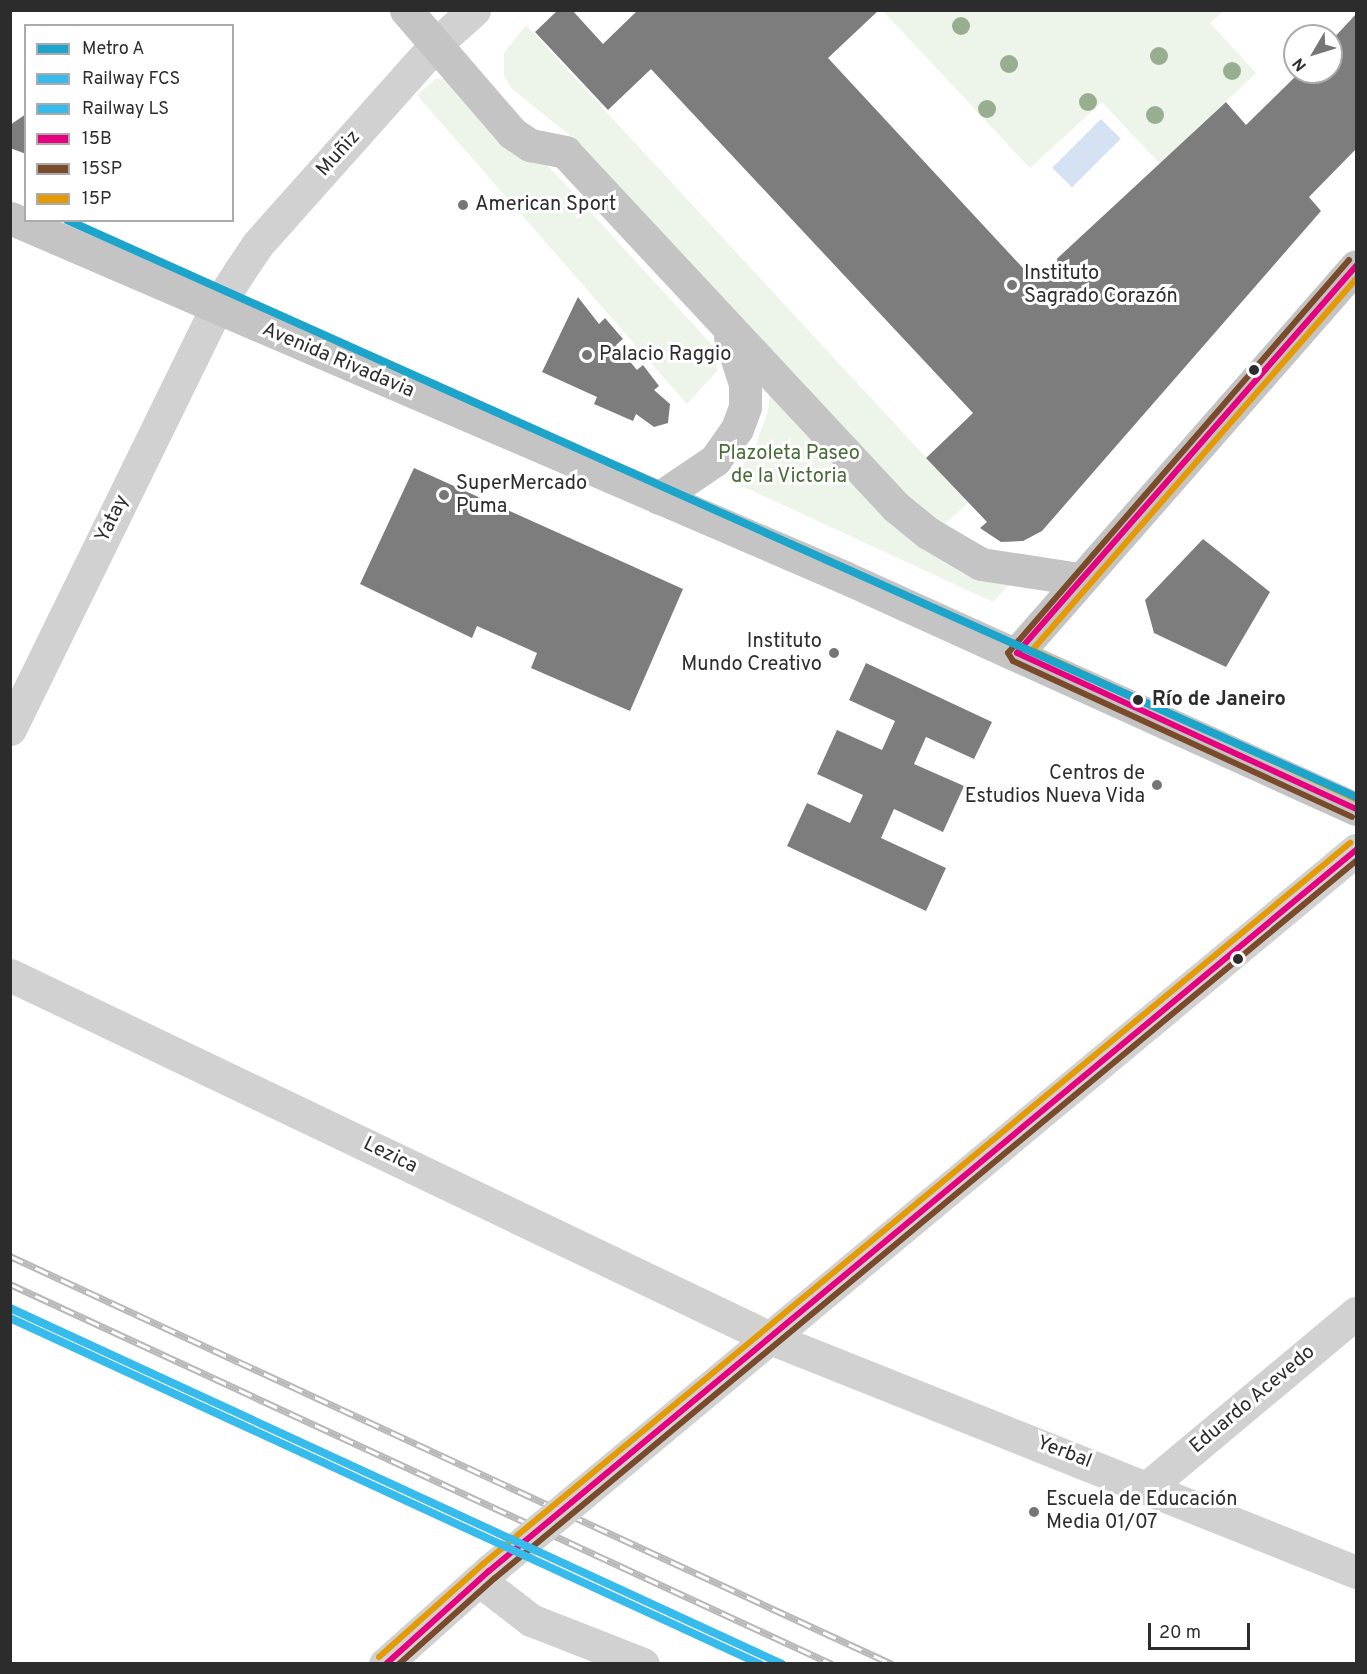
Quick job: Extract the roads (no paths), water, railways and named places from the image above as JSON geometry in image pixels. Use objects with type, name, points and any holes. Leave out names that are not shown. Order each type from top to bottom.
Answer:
[{"type":"main road","points":[[406,10],[521,141],[565,152],[896,507],[928,534],[981,564],[1079,579]]},
{"type":"main road","name":"Avenida Rivadavia","points":[[10,218],[1017,653],[1356,809]]},
{"type":"main road","points":[[1017,653],[1079,579],[1356,266]]},
{"type":"main road","points":[[659,498],[715,460],[737,429],[745,407],[746,384],[728,329]]},
{"type":"street","name":"Muñiz","points":[[216,308],[257,245],[435,44],[474,10]]},
{"type":"street","name":"Yatay","points":[[10,729],[216,308]]},
{"type":"street","points":[[385,1664],[484,1575],[1356,850]]},
{"type":"street","name":"Lezica","points":[[10,975],[770,1338]]},
{"type":"street","name":"Eduardo Acevedo","points":[[1149,1486],[1356,1313]]},
{"type":"street","name":"Yerbal","points":[[770,1338],[1149,1486],[1356,1572]]},
{"type":"street","points":[[484,1575],[531,1620],[643,1664]]},
{"type":"water","points":[[1101,119],[1121,139],[1072,188],[1052,168]]},
{"type":"railway","points":[[10,1256],[892,1664]]},
{"type":"railway","points":[[10,1284],[832,1664]]},
{"type":"metro line","name":"A","points":[[71,222],[1356,797]]},
{"type":"rail line","name":"FCS","points":[[10,1308],[782,1664]]},
{"type":"rail line","name":"LS","points":[[10,1318],[760,1664]]},
{"type":"place","name":"American Sport","points":[[463,205]]},
{"type":"place","name":"Instituto Sagrado Corazón","points":[[1012,285]]},
{"type":"place","name":"Palacio Raggio","points":[[587,355]]},
{"type":"place","name":"SuperMercado Puma","points":[[444,495]]},
{"type":"place","name":"Instituto Mundo Creativo","points":[[834,653]]},
{"type":"place","name":"Río de Janeiro","points":[[1138,700]]},
{"type":"place","name":"Centros de Estudios Nueva Vida","points":[[1157,785]]},
{"type":"place","name":"Escuela de Educación Media 01/07","points":[[1034,1512]]},
{"type":"park label","name":"Plazoleta Paseo de la Victoria","points":[[789,466]]}]
